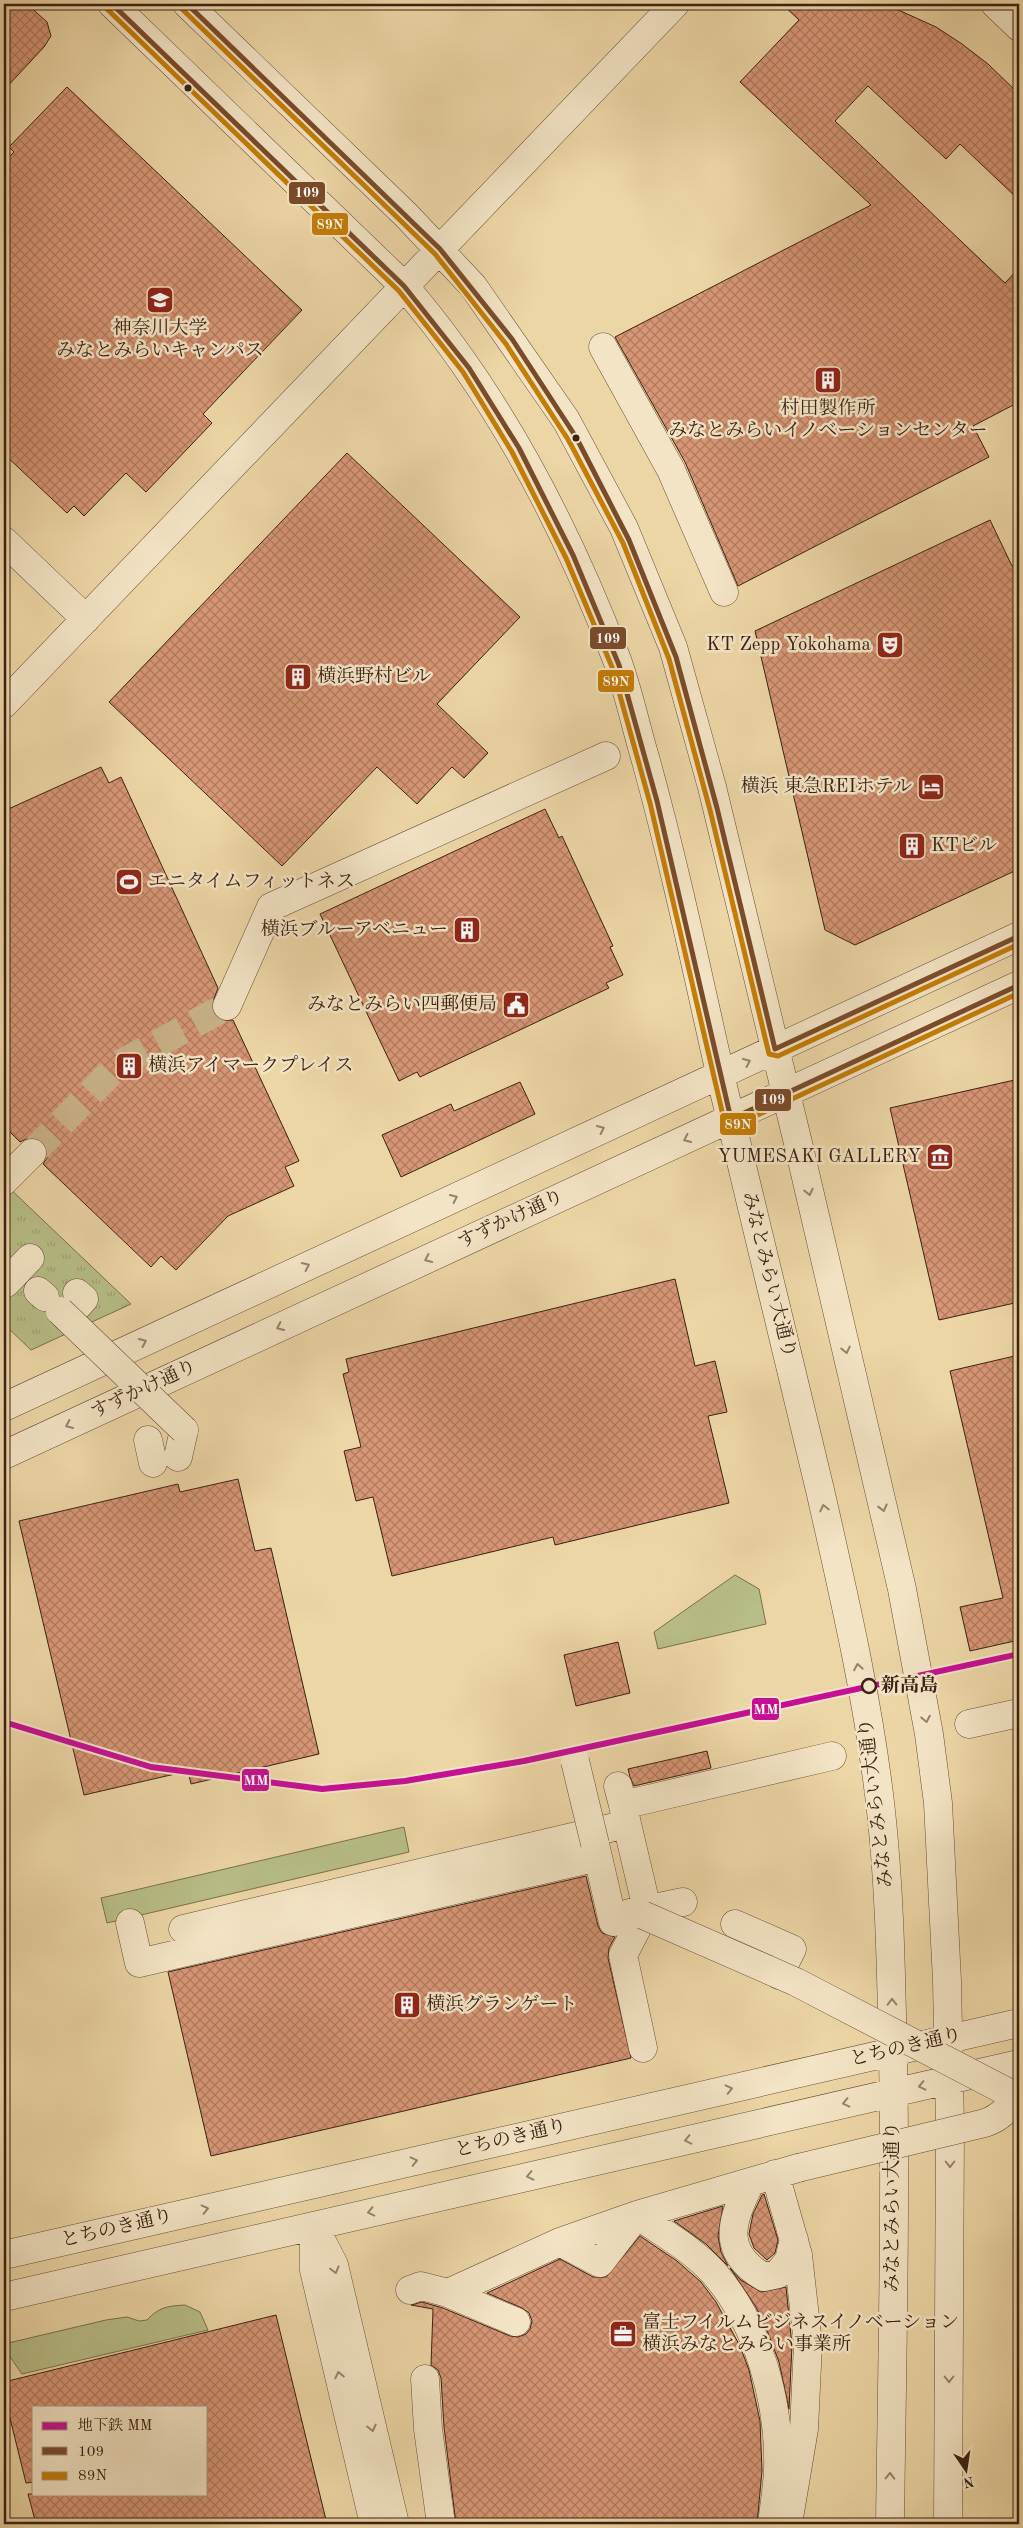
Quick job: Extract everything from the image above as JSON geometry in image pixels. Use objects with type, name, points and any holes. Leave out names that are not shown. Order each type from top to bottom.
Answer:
[{"type":"street","name":"みなとみらい大通り","points":[[112,4],[404,286],[470,368],[519,448],[573,555],[619,665],[657,801],[845,1600],[872,1747],[881,1814],[890,1918],[894,2092],[890,2524]]},
{"type":"street","points":[[187,4],[440,249],[473,286],[566,420],[624,528],[673,647],[712,787],[786,1093],[902,1589],[929,1734],[938,1803],[945,1909],[949,2080],[948,2524]]},
{"type":"street","points":[[4,704],[674,4]]},
{"type":"street","points":[[995,4],[1019,27]]},
{"type":"street","points":[[603,348],[677,467],[724,592]]},
{"type":"street","points":[[4,541],[86,619]]},
{"type":"street","points":[[227,1006],[271,907],[606,756]]},
{"type":"street","points":[[4,1407],[1019,936]]},
{"type":"street","name":"すずかけ通り","points":[[4,1455],[1019,985]]},
{"type":"street","points":[[4,1181],[32,1153]]},
{"type":"street","points":[[38,1286],[184,1430],[160,1454]]},
{"type":"street","points":[[969,1724],[1019,1713]]},
{"type":"street","points":[[183,1929],[623,1805],[832,1756]]},
{"type":"street","points":[[575,1761],[583,1803],[597,1850],[613,1920]]},
{"type":"street","points":[[623,1805],[647,1910],[624,1955],[644,2048]]},
{"type":"street","points":[[135,1934],[139,1963],[597,1850]]},
{"type":"street","points":[[613,1920],[682,1902]]},
{"type":"street","points":[[448,2293],[560,2242],[637,2215],[774,2175],[985,2123],[999,2118],[1018,2095],[787,1978],[643,1915],[613,1920]]},
{"type":"street","points":[[735,1924],[769,1934],[792,1950],[787,1978]]},
{"type":"street","name":"とちのき通り","points":[[4,2255],[1019,2022]]},
{"type":"street","points":[[4,2297],[1019,2064]]},
{"type":"street","points":[[774,2175],[792,2198],[794,2239],[806,2314],[807,2383],[798,2469],[786,2524]]},
{"type":"street","points":[[774,2175],[740,2201],[733,2228],[734,2243],[740,2258],[750,2269],[764,2277],[778,2274],[789,2260],[794,2239]]},
{"type":"street","points":[[637,2215],[695,2254],[728,2291],[744,2317],[761,2359],[774,2416],[778,2472],[772,2524]]},
{"type":"street","points":[[314,2226],[314,2270],[374,2524]]},
{"type":"street","points":[[314,2226],[334,2265],[395,2524]]},
{"type":"street","points":[[410,2290],[421,2286],[448,2293],[516,2322]]},
{"type":"street","points":[[425,2379],[428,2429],[441,2524]]},
{"type":"green space","points":[[4,1183],[131,1304],[31,1350],[4,1324]]},
{"type":"green space","points":[[735,1575],[759,1589],[766,1624],[658,1649],[654,1632]]},
{"type":"green space","points":[[404,1827],[409,1852],[107,1923],[101,1898]]},
{"type":"green space","points":[[185,2305],[200,2312],[208,2330],[22,2374],[4,2348],[4,2344],[106,2320],[127,2317],[139,2321],[147,2320],[164,2308]]},
{"type":"building","points":[[4,4],[27,4],[47,22],[51,36],[44,47],[4,90]]},
{"type":"building","name":"村田製作所 みなとみらいイノベーションセンター","points":[[782,4],[872,4],[894,8],[936,27],[962,44],[988,64],[1019,94],[1019,200],[960,144],[946,159],[868,86],[835,121],[1005,283],[1019,268],[1019,402],[973,426],[989,457],[738,586],[685,462],[615,337],[871,205],[740,82],[799,20]]},
{"type":"building","name":"神奈川大学 みなとみらいキャンパス","points":[[67,87],[302,310],[203,414],[212,423],[146,492],[126,473],[84,516],[74,506],[67,513],[4,454],[4,162],[14,152],[9,147]]},
{"type":"building","name":"横浜野村ビル","points":[[347,453],[520,617],[437,704],[488,753],[464,778],[452,767],[417,804],[377,767],[282,866],[109,702]]},
{"type":"building","points":[[990,520],[1012,566],[1019,562],[1019,869],[855,945],[825,930],[755,631]]},
{"type":"building","name":"横浜アイマークプレイス","points":[[101,767],[109,783],[121,777],[218,988],[211,1007],[214,1015],[221,1020],[233,1020],[299,1161],[285,1167],[294,1186],[228,1216],[176,1270],[161,1256],[151,1267],[43,1164],[47,1158],[47,1149],[43,1142],[36,1138],[28,1138],[20,1142],[4,1126],[4,811]]},
{"type":"building","name":"横浜ブルーアベニュー","points":[[545,809],[559,838],[562,836],[613,946],[610,947],[623,975],[606,983],[609,988],[420,1077],[417,1072],[399,1081],[320,914]]},
{"type":"building","points":[[1019,1079],[1019,1302],[939,1320],[890,1108]]},
{"type":"building","points":[[520,1082],[535,1114],[401,1177],[382,1135],[451,1104],[454,1111]]},
{"type":"building","points":[[675,1279],[695,1366],[715,1361],[727,1412],[708,1416],[729,1503],[555,1545],[553,1537],[392,1576],[373,1497],[356,1501],[344,1451],[361,1447],[343,1374],[349,1372],[346,1359]]},
{"type":"building","points":[[1019,1355],[1019,1640],[970,1651],[960,1607],[1003,1598],[950,1371]]},
{"type":"building","points":[[238,1479],[255,1551],[271,1548],[319,1754],[191,1784],[188,1771],[84,1795],[19,1521],[178,1484],[180,1492]]},
{"type":"building","points":[[618,1642],[630,1693],[576,1706],[564,1655]]},
{"type":"building","points":[[707,1751],[711,1768],[634,1786],[630,1777],[628,1769]]},
{"type":"building","name":"横浜グランゲート","points":[[586,1876],[598,1926],[602,1933],[615,1937],[609,1948],[608,1958],[631,2058],[211,2156],[168,1972]]},
{"type":"building","points":[[764,2194],[778,2240],[775,2253],[767,2260],[754,2248],[749,2234],[753,2214]]},
{"type":"building","points":[[723,2206],[718,2236],[721,2252],[728,2266],[706,2244],[674,2221]]},
{"type":"building","name":"富士フイルムビジネスイノベーション 横浜みなとみらい事業所","points":[[640,2236],[677,2261],[701,2282],[716,2302],[740,2346],[749,2370],[760,2421],[762,2471],[757,2524],[456,2524],[444,2427],[441,2378],[438,2370],[431,2365],[433,2309],[411,2305],[422,2302],[443,2308],[510,2336],[518,2337],[526,2334],[530,2329],[532,2321],[529,2313],[522,2308],[487,2293],[560,2259],[593,2277],[606,2277]]},
{"type":"building","points":[[730,2268],[741,2280],[761,2292],[786,2287],[792,2345],[789,2409],[779,2362],[768,2333],[756,2307]]},
{"type":"building","points":[[276,2315],[327,2524],[36,2524],[28,2494],[32,2494],[32,2496],[208,2496],[208,2406],[32,2406],[32,2482],[26,2483],[4,2394],[4,2382]]},
{"type":"tunnel","points":[[32,1153],[118,1065],[227,1006]]},
{"type":"metro line","name":"MM","points":[[4,1722],[151,1767],[322,1789],[405,1781],[524,1761],[1019,1654]]},
{"type":"transit line","name":"109","points":[[112,4],[404,286],[469,368],[519,448],[573,555],[619,665],[657,801],[731,1119],[1019,985]]},
{"type":"transit line","name":"109","points":[[187,4],[440,249],[512,339],[576,437],[629,540],[676,657],[717,808],[775,1049],[1019,936]]},
{"type":"transit line","name":"89N","points":[[107,9],[399,291],[463,372],[512,452],[566,558],[612,667],[650,803],[725,1124],[734,1126],[1019,993]]},
{"type":"transit line","name":"89N","points":[[182,9],[435,254],[506,344],[569,441],[623,543],[669,659],[710,810],[769,1054],[778,1056],[1019,944]]},
{"type":"place","name":"神奈川大学 みなとみらいキャンパス","points":[[160,300]]},
{"type":"place","name":"村田製作所 みなとみらいイノベーションセンター","points":[[828,380]]},
{"type":"place","name":"KT Zepp Yokohama","points":[[890,645]]},
{"type":"place","name":"横浜野村ビル","points":[[298,677]]},
{"type":"place","name":"横浜 東急REIホテル","points":[[931,787]]},
{"type":"place","name":"KTビル","points":[[912,846]]},
{"type":"place","name":"エニタイムフィットネス","points":[[129,882]]},
{"type":"place","name":"横浜ブルーアベニュー","points":[[467,930]]},
{"type":"place","name":"みなとみらい四郵便局","points":[[516,1005]]},
{"type":"place","name":"横浜アイマークプレイス","points":[[129,1066]]},
{"type":"place","name":"YUMESAKI GALLERY","points":[[940,1157]]},
{"type":"place","name":"新高島","points":[[869,1686]]},
{"type":"place","name":"横浜グランゲート","points":[[407,2005]]},
{"type":"place","name":"富士フイルムビジネスイノベーション 横浜みなとみらい事業所","points":[[623,2334]]}]
